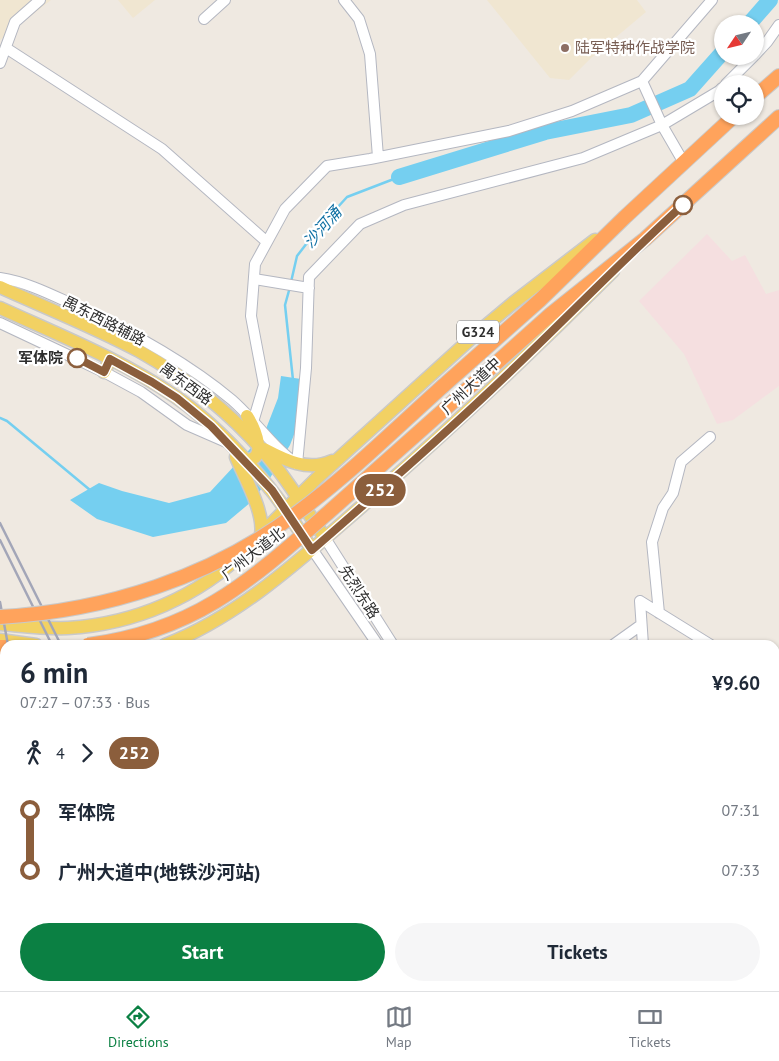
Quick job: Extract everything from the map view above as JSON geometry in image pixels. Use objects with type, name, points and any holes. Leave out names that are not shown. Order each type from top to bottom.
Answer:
[{"type":"highway","points":[[764,89],[779,76]]},
{"type":"highway","name":"广州大道中","points":[[455,400],[550,314],[645,239],[779,117]]},
{"type":"highway","name":"广州大道中","points":[[443,386],[540,300],[625,217],[724,125]]},
{"type":"highway","name":"广州大道北","points":[[0,617],[71,609],[120,598],[178,578],[227,556],[268,533],[311,502],[443,386]]},
{"type":"highway","name":"广州大道北","points":[[116,640],[156,630],[194,614],[224,597],[251,578],[282,553],[455,400]]},
{"type":"main road","name":"广州大道中","points":[[340,456],[495,317],[625,217]]},
{"type":"main road","name":"广州大道中","points":[[312,550],[490,392],[645,239]]},
{"type":"main road","name":"禺东西路","points":[[6,290],[138,351],[191,385],[264,448],[325,538]]},
{"type":"main road","points":[[2,309],[6,290]]},
{"type":"main road","points":[[24,319],[31,302]]},
{"type":"main road","name":"禺东西路","points":[[2,309],[110,359],[177,398],[211,426],[230,445],[246,468],[272,490],[312,550]]},
{"type":"main road","points":[[113,339],[119,327]]},
{"type":"main road","points":[[104,372],[110,359]]},
{"type":"main road","points":[[250,419],[264,448],[256,454],[246,468],[261,520],[261,535]]},
{"type":"main road","name":"G324","points":[[264,448],[297,464],[310,466],[323,465],[340,456]]},
{"type":"main road","name":"广州大道北","points":[[0,624],[70,628],[118,621],[158,609],[211,578],[237,558],[340,456]]},
{"type":"main road","name":"广州大道北","points":[[176,640],[196,631],[224,614],[312,550]]},
{"type":"street","points":[[0,63],[15,22],[40,0]]},
{"type":"street","points":[[204,19],[225,0]]},
{"type":"street","points":[[344,0],[359,19],[370,54],[378,157]]},
{"type":"street","points":[[250,419],[264,385],[251,316],[255,264],[285,210],[327,166],[509,131],[572,111],[642,81],[712,0]]},
{"type":"street","points":[[764,46],[779,25]]},
{"type":"street","points":[[6,48],[162,149],[267,242]]},
{"type":"street","points":[[735,75],[745,65]]},
{"type":"street","points":[[642,81],[662,125],[684,163]]},
{"type":"street","points":[[297,464],[306,368],[306,287],[309,277],[360,224],[404,205],[583,158],[662,125],[714,95]]},
{"type":"street","name":"禺东西路辅路","points":[[0,278],[28,284],[119,327],[187,367],[233,402],[250,419],[264,434],[264,448]]},
{"type":"street","points":[[254,279],[306,287]]},
{"type":"street","points":[[0,323],[104,372],[141,392],[187,425],[230,445]]},
{"type":"street","points":[[659,613],[652,542],[663,508],[673,493],[681,462],[710,437]]},
{"type":"street","name":"先烈东路","points":[[325,538],[390,640]]},
{"type":"street","name":"先烈东路","points":[[312,550],[375,640]]},
{"type":"street","points":[[642,640],[640,600],[703,640]]},
{"type":"street","points":[[620,640],[641,625]]},
{"type":"shaded area","points":[[0,0],[51,0],[0,40]]},
{"type":"shaded area","points":[[118,0],[155,0],[133,18]]},
{"type":"shaded area","name":"陆军特种作战学院","points":[[487,0],[637,0],[646,12],[591,58],[569,80],[550,78]]},
{"type":"shaded area","points":[[707,234],[732,261],[745,255],[766,294],[779,290],[779,386],[733,420],[717,424],[684,354],[639,301]]},
{"type":"water","points":[[281,376],[301,379],[297,427],[290,445],[270,478],[251,502],[226,523],[153,537],[97,519],[70,500],[99,483],[169,503],[210,492],[264,434],[278,398]]},
{"type":"waterway","name":"沙河涌","points":[[757,15],[770,0]]},
{"type":"waterway","name":"沙河涌","points":[[399,177],[545,132],[631,115],[690,89],[714,62]]},
{"type":"waterway","name":"沙河涌","points":[[291,282],[297,256],[317,230],[347,197],[399,177]]},
{"type":"waterway","name":"沙河涌","points":[[290,287],[285,305],[293,380]]},
{"type":"waterway","name":"沙河涌","points":[[0,418],[7,421],[90,490]]},
{"type":"railway","points":[[0,523],[58,640]]},
{"type":"railway","points":[[0,540],[50,640]]},
{"type":"railway","points":[[0,602],[7,640]]},
{"type":"bus line","name":"252","points":[[77,358],[104,372],[110,359],[152,382],[194,411],[237,452],[272,490],[312,550],[490,392],[645,239],[683,205]]},
{"type":"place","name":"陆军特种作战学院","points":[[565,48]]},
{"type":"place","name":"军体院","points":[[77,358]]}]
